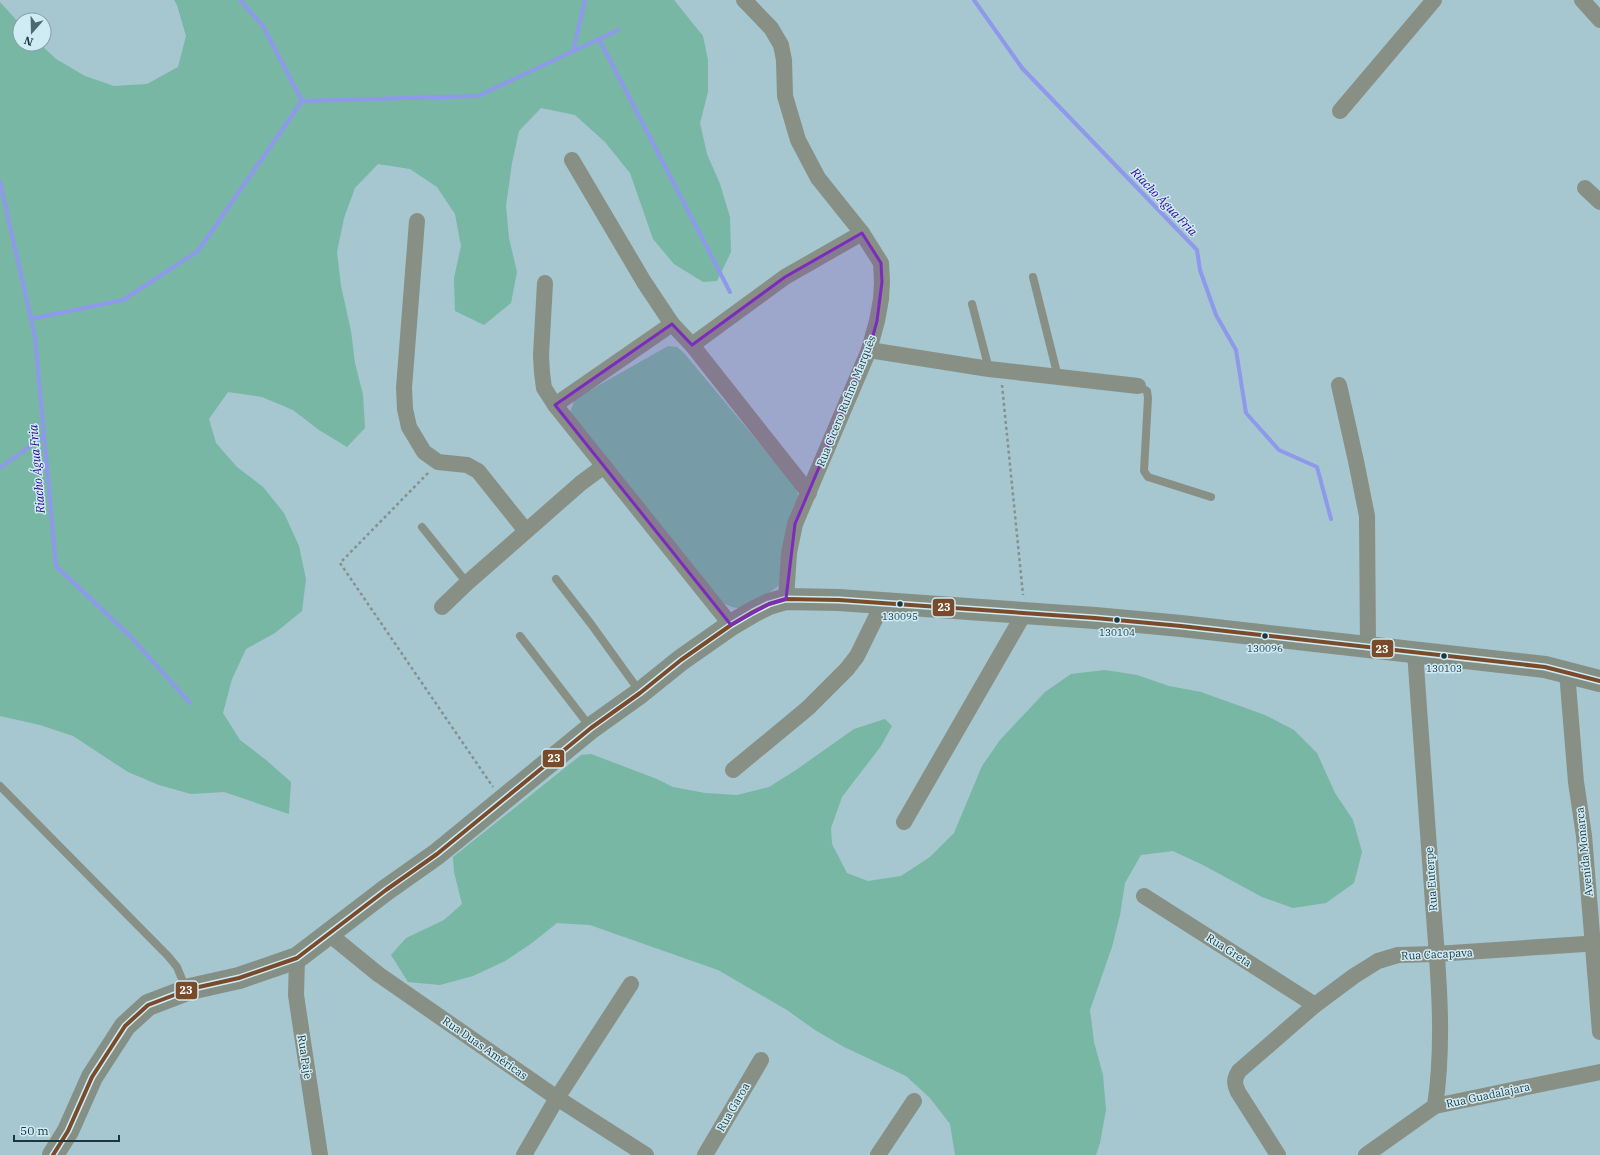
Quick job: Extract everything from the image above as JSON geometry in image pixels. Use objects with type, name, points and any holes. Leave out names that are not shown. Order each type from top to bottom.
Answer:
[{"type":"street","name":"Rua Cicero Rufino Marquês","points":[[744,0],[771,28],[780,45],[784,60],[785,96],[798,140],[818,178],[862,233],[881,263],[882,282],[877,321],[869,350],[795,524],[789,553],[786,599]]},
{"type":"street","points":[[1340,111],[1434,0]]},
{"type":"street","points":[[1582,0],[1598,11]]},
{"type":"street","points":[[572,160],[644,282],[672,324],[692,345],[809,492]]},
{"type":"street","points":[[1585,188],[1600,202]]},
{"type":"street","points":[[417,221],[404,388],[405,409],[409,427],[424,452],[438,462],[467,465],[478,471],[526,531]]},
{"type":"street","points":[[692,345],[785,276],[862,233]]},
{"type":"street","points":[[546,283],[541,355],[544,388],[555,405],[730,625]]},
{"type":"street","points":[[555,405],[672,324]]},
{"type":"street","points":[[869,350],[995,370],[1138,386]]},
{"type":"street","points":[[1339,385],[1367,516],[1368,647]]},
{"type":"street","points":[[442,607],[467,583],[581,483],[604,466]]},
{"type":"street","points":[[53,1155],[68,1131],[92,1077],[125,1026],[148,1005],[187,990],[239,978],[297,958],[386,890],[437,854],[591,728],[681,660],[730,625],[769,604],[786,599],[883,602],[1025,612],[1173,625],[1545,667],[1600,681]]},
{"type":"street","points":[[733,770],[808,708],[847,669],[857,656],[883,602]]},
{"type":"street","points":[[904,822],[1025,612]]},
{"type":"street","name":"Rua Euterpe","points":[[1415,652],[1436,954],[1440,1040],[1438,1088],[1435,1106]]},
{"type":"street","name":"Avenida Monarca","points":[[1567,672],[1576,782],[1584,836],[1596,943],[1600,1032]]},
{"type":"street","name":"Rua Greta","points":[[1144,896],[1315,1005]]},
{"type":"street","name":"Rua Duas Américas","points":[[329,934],[378,974],[558,1098],[646,1155]]},
{"type":"street","name":"Rua Cacapava","points":[[1278,1155],[1238,1092],[1234,1084],[1235,1077],[1239,1071],[1315,1005],[1354,976],[1378,961],[1398,955],[1436,954],[1596,943]]},
{"type":"street","name":"Rua Paje","points":[[297,958],[296,996],[320,1155]]},
{"type":"street","points":[[524,1155],[558,1098],[631,984]]},
{"type":"street","name":"Rua Garoa","points":[[705,1155],[761,1060]]},
{"type":"street","name":"Rua Guadalajara","points":[[1366,1155],[1435,1106],[1600,1072]]},
{"type":"street","points":[[878,1155],[914,1101]]},
{"type":"lane","points":[[1033,277],[1058,377]]},
{"type":"lane","points":[[972,304],[995,370]]},
{"type":"lane","points":[[1138,386],[1147,391],[1148,398],[1144,471],[1148,477],[1211,497]]},
{"type":"lane","points":[[422,527],[467,583]]},
{"type":"lane","points":[[556,579],[595,629],[640,692]]},
{"type":"lane","points":[[520,636],[591,728]]},
{"type":"lane","points":[[0,786],[168,956],[177,967],[187,990]]},
{"type":"path","points":[[995,370],[1025,612]]},
{"type":"path","points":[[438,462],[340,563],[503,800]]},
{"type":"highlighted area","points":[[862,233],[881,263],[882,282],[877,321],[869,350],[795,524],[786,599],[769,604],[731,625],[555,405],[672,324],[692,345],[785,277]]},
{"type":"green space","points":[[174,0],[674,0],[703,36],[708,60],[708,92],[700,123],[707,154],[720,184],[730,217],[731,252],[717,281],[703,282],[674,264],[653,239],[630,173],[605,142],[575,115],[541,108],[519,131],[512,163],[506,206],[509,238],[517,272],[511,303],[484,325],[455,311],[454,278],[461,246],[455,214],[437,187],[410,169],[378,164],[355,188],[344,218],[337,252],[341,286],[351,331],[355,363],[363,395],[365,428],[347,447],[319,430],[293,410],[262,397],[228,392],[209,419],[216,443],[237,467],[263,487],[284,513],[299,546],[306,579],[302,611],[275,633],[246,649],[232,679],[223,713],[240,740],[291,782],[289,814],[224,792],[191,794],[159,785],[128,772],[73,736],[40,725],[0,716],[0,2],[12,15],[12,52],[49,52],[56,59],[85,76],[114,86],[147,84],[178,67],[186,36],[177,5]]},
{"type":"green space","points":[[668,346],[677,347],[684,353],[797,489],[799,499],[779,585],[766,595],[742,607],[738,608],[720,602],[570,413],[574,401],[578,397]]},
{"type":"green space","points":[[1105,670],[1137,675],[1169,686],[1201,692],[1265,715],[1294,730],[1317,753],[1335,793],[1353,820],[1362,852],[1354,883],[1326,903],[1293,908],[1262,897],[1203,865],[1173,851],[1141,855],[1125,883],[1120,915],[1112,947],[1090,1010],[1094,1042],[1103,1075],[1106,1110],[1100,1143],[1096,1155],[955,1155],[950,1124],[930,1098],[906,1076],[844,1047],[815,1030],[787,1010],[718,970],[590,925],[557,923],[532,943],[505,961],[473,976],[440,985],[408,982],[391,955],[406,938],[444,920],[462,904],[454,872],[453,857],[581,755],[591,754],[657,779],[673,787],[705,793],[737,795],[769,787],[854,729],[885,719],[892,726],[881,746],[842,797],[831,828],[832,844],[847,873],[868,881],[901,876],[930,857],[954,833],[982,766],[1000,740],[1045,692],[1071,674]]},
{"type":"waterway","points":[[240,0],[263,26],[302,101]]},
{"type":"waterway","points":[[573,51],[585,0]]},
{"type":"waterway","name":"Riacho Água Fria","points":[[974,0],[1022,68],[1197,250],[1200,270],[1216,315],[1236,350],[1246,413],[1279,450],[1317,467],[1331,519]]},
{"type":"waterway","points":[[31,319],[123,300],[198,251],[302,101],[478,96],[618,30]]},
{"type":"waterway","points":[[599,39],[730,292]]},
{"type":"waterway","name":"Riacho Água Fria","points":[[0,182],[35,337],[56,566],[130,636],[190,703]]},
{"type":"waterway","points":[[0,468],[44,436]]},
{"type":"transit line","name":"23","points":[[53,1155],[68,1131],[92,1077],[125,1026],[148,1005],[190,989],[239,978],[297,958],[386,890],[437,854],[591,728],[640,693],[681,660],[731,625],[769,604],[786,599],[839,600],[1095,618],[1181,626],[1545,667],[1600,681]]},
{"type":"place","name":"130095","points":[[900,604]]},
{"type":"place","name":"130104","points":[[1117,620]]},
{"type":"place","name":"130096","points":[[1265,636]]},
{"type":"place","name":"130103","points":[[1444,656]]}]
